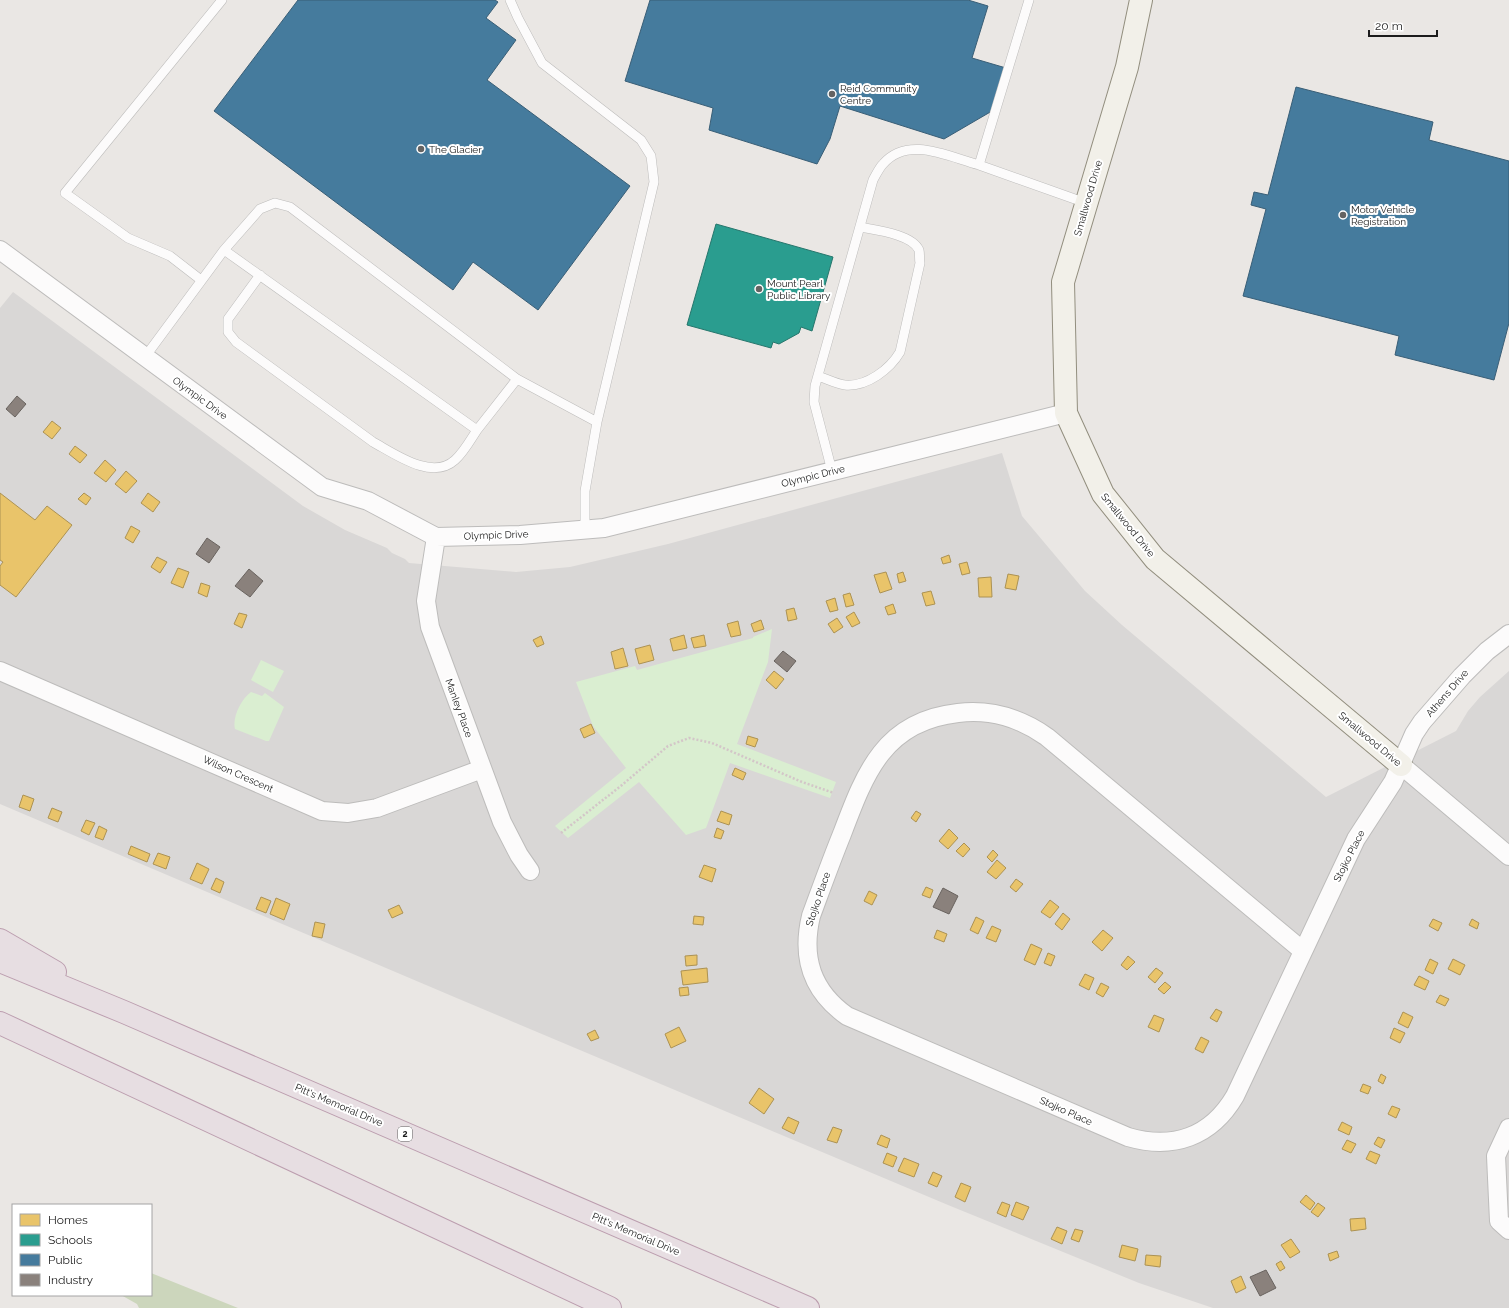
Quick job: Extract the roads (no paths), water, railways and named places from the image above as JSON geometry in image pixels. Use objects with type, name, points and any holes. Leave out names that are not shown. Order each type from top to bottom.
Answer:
[{"type":"highway","points":[[0,940],[124,1012]]},
{"type":"highway","name":"Pitt's Memorial Drive","points":[[0,961],[124,1012],[808,1308]]},
{"type":"highway","points":[[0,1024],[10,1030],[610,1308]]},
{"type":"street","points":[[1126,67],[1132,0]]},
{"type":"street","name":"Smallwood Drive","points":[[1141,0],[1126,67],[1063,282],[1066,413],[1102,494],[1155,559],[1509,856]]},
{"type":"street","points":[[1126,67],[1153,0]]},
{"type":"street","name":"Olympic Drive","points":[[0,250],[322,487],[368,501],[436,537],[520,535],[611,526],[1066,413]]},
{"type":"street","name":"Manley Place","points":[[436,537],[427,589],[427,614],[430,627],[502,822],[530,871]]},
{"type":"street","name":"Athens Drive","points":[[1401,765],[1414,734],[1422,722],[1474,663],[1509,634]]},
{"type":"street","name":"Wilson Crescent","points":[[0,671],[322,811],[348,813],[377,808],[482,769]]},
{"type":"street","name":"Stojko Place","points":[[1303,951],[1047,737],[1018,720],[985,712],[967,712],[933,718],[904,732],[881,752],[872,764],[858,790],[810,916],[807,932],[808,961],[813,975],[826,998],[847,1016],[1128,1137],[1144,1142],[1160,1143],[1176,1141],[1204,1130],[1218,1120],[1228,1109],[1303,951],[1356,839],[1401,765]]},
{"type":"street","points":[[1509,1128],[1496,1156],[1500,1221],[1509,1230]]},
{"type":"lane","points":[[202,280],[170,256],[128,238],[65,193],[142,95],[222,0]]},
{"type":"lane","points":[[510,0],[542,63],[641,140],[651,156],[654,182],[597,422],[585,492],[585,529]]},
{"type":"lane","points":[[979,165],[1029,0]]},
{"type":"lane","points":[[832,471],[814,402],[818,376],[873,180],[883,164],[896,154],[908,149],[920,149],[979,165],[1086,203]]},
{"type":"lane","points":[[145,357],[224,250],[260,209],[275,203],[290,206],[517,380],[597,422]]},
{"type":"lane","points":[[818,376],[845,385],[855,384],[885,370],[894,362],[900,352],[920,263],[918,250],[912,242],[902,236],[860,227]]},
{"type":"lane","points":[[224,250],[478,430]]},
{"type":"lane","points":[[260,275],[228,319],[228,332],[236,342],[373,442],[420,465],[435,468],[445,466],[456,460],[517,380]]},
{"type":"place","name":"Reid Community Centre","points":[[832,94]]},
{"type":"place","name":"The Glacier","points":[[421,149]]},
{"type":"place","name":"Motor Vehicle Registration","points":[[1343,215]]},
{"type":"place","name":"Mount Pearl Public Library","points":[[759,289]]}]
